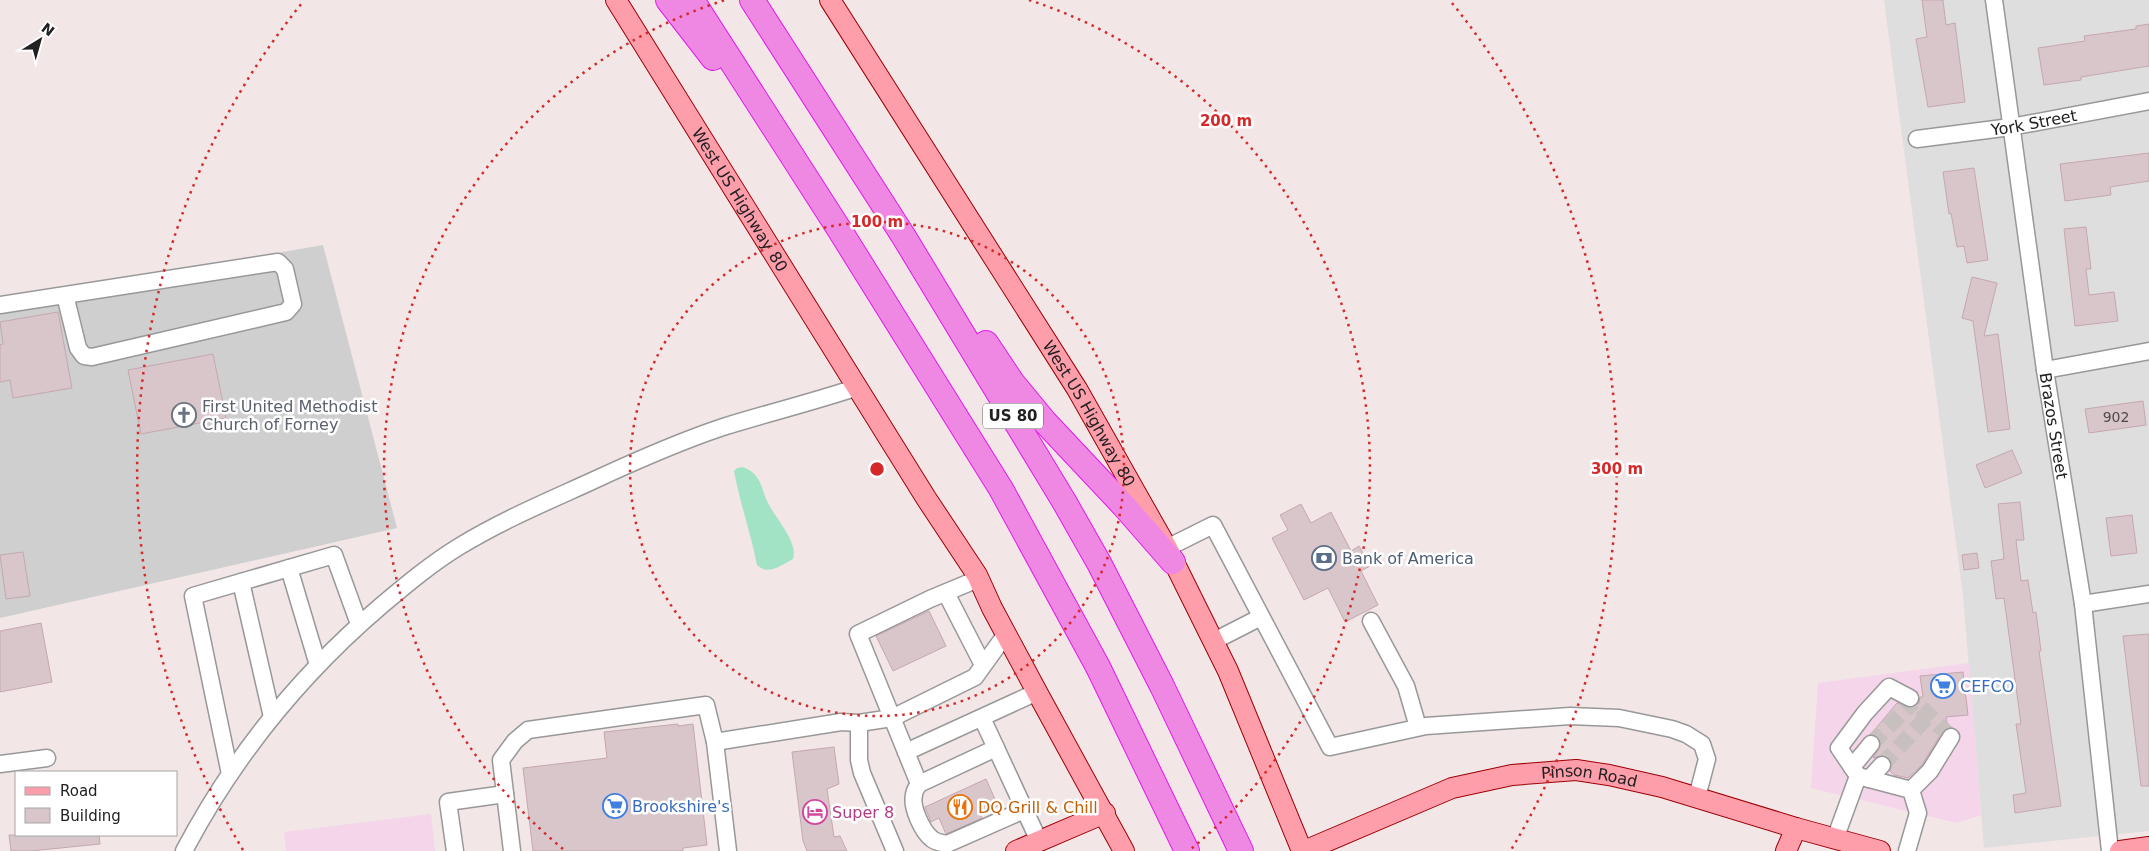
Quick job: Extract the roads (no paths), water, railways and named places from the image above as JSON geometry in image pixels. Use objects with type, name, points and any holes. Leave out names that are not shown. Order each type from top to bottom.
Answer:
[{"type":"highway","points":[[668,0],[839,228]]},
{"type":"highway","name":"US 80","points":[[692,0],[839,228],[972,441],[1026,533],[1098,667],[1187,851]]},
{"type":"highway","name":"US 80","points":[[752,0],[904,237],[1028,441],[1099,563],[1190,741],[1241,851]]},
{"type":"highway","points":[[904,237],[961,305],[1023,396],[1170,555]]},
{"type":"main road","name":"West US Highway 80","points":[[616,0],[978,579],[1124,851]]},
{"type":"main road","name":"West US Highway 80","points":[[830,0],[1077,389],[1170,555],[1243,703],[1303,851]]},
{"type":"main road","name":"Pinson Road","points":[[1303,851],[1452,788],[1505,776],[1576,770],[1609,775],[1697,797],[1796,828],[1828,845],[1880,851]]},
{"type":"main road","points":[[1016,851],[1105,813]]},
{"type":"main road","points":[[1786,851],[1796,828]]},
{"type":"main road","points":[[2120,851],[2149,847]]},
{"type":"street","name":"Brazos Street","points":[[1994,0],[2045,370],[2083,604],[2110,851]]},
{"type":"street","name":"York Street","points":[[1917,139],[2011,127],[2149,102]]},
{"type":"street","points":[[0,305],[278,262],[285,269],[292,304],[286,312],[92,357],[84,356],[78,348],[65,295]]},
{"type":"street","points":[[2045,370],[2149,351]]},
{"type":"street","points":[[184,851],[205,810],[294,688],[359,624],[407,583],[460,546],[529,509],[636,461],[722,428],[806,405],[858,387]]},
{"type":"street","points":[[1170,555],[1213,525],[1330,747],[1418,727],[1570,716],[1618,718],[1654,724],[1686,734],[1702,744],[1707,759],[1697,797]]},
{"type":"street","points":[[230,774],[193,596],[334,555],[359,624]]},
{"type":"street","points":[[289,568],[318,665]]},
{"type":"street","points":[[920,784],[858,634],[978,579]]},
{"type":"street","points":[[241,582],[272,717]]},
{"type":"street","points":[[946,593],[984,665]]},
{"type":"street","points":[[2083,604],[2149,594]]},
{"type":"street","points":[[1214,641],[1261,617]]},
{"type":"street","points":[[1371,621],[1406,686],[1418,727]]},
{"type":"street","points":[[715,742],[841,722],[859,723],[892,718],[975,677],[1006,634]]},
{"type":"street","points":[[1910,698],[1889,687],[1865,712],[1839,748],[1859,774],[1911,790]]},
{"type":"street","points":[[906,752],[1037,692]]},
{"type":"street","points":[[512,851],[501,760],[515,742],[528,730],[706,706],[715,742],[728,851]]},
{"type":"street","points":[[982,718],[1039,841]]},
{"type":"street","points":[[859,723],[859,760],[862,773],[895,851]]},
{"type":"street","points":[[1911,790],[1930,771],[1951,737]]},
{"type":"street","points":[[1828,845],[1871,744]]},
{"type":"street","points":[[996,748],[920,784],[914,793],[914,803],[924,829],[930,838],[938,843],[947,844],[1024,810]]},
{"type":"street","points":[[0,764],[47,758]]},
{"type":"street","points":[[1859,774],[1882,765]]},
{"type":"street","points":[[1906,851],[1918,813],[1911,790]]},
{"type":"street","points":[[454,851],[448,802],[505,794]]},
{"type":"tunnel","points":[[1871,744],[1913,702]]},
{"type":"tunnel","points":[[1921,708],[1951,737]]},
{"type":"tunnel","points":[[1882,765],[1928,716]]},
{"type":"place","name":"First United Methodist Church of Forney","points":[[184,415]]},
{"type":"place","name":"Bank of America","points":[[1324,558]]},
{"type":"place","name":"CEFCO","points":[[1943,686]]},
{"type":"place","name":"Brookshire's","points":[[615,806]]},
{"type":"place","name":"DQ Grill & Chill","points":[[960,807]]},
{"type":"place","name":"Super 8","points":[[815,812]]}]
